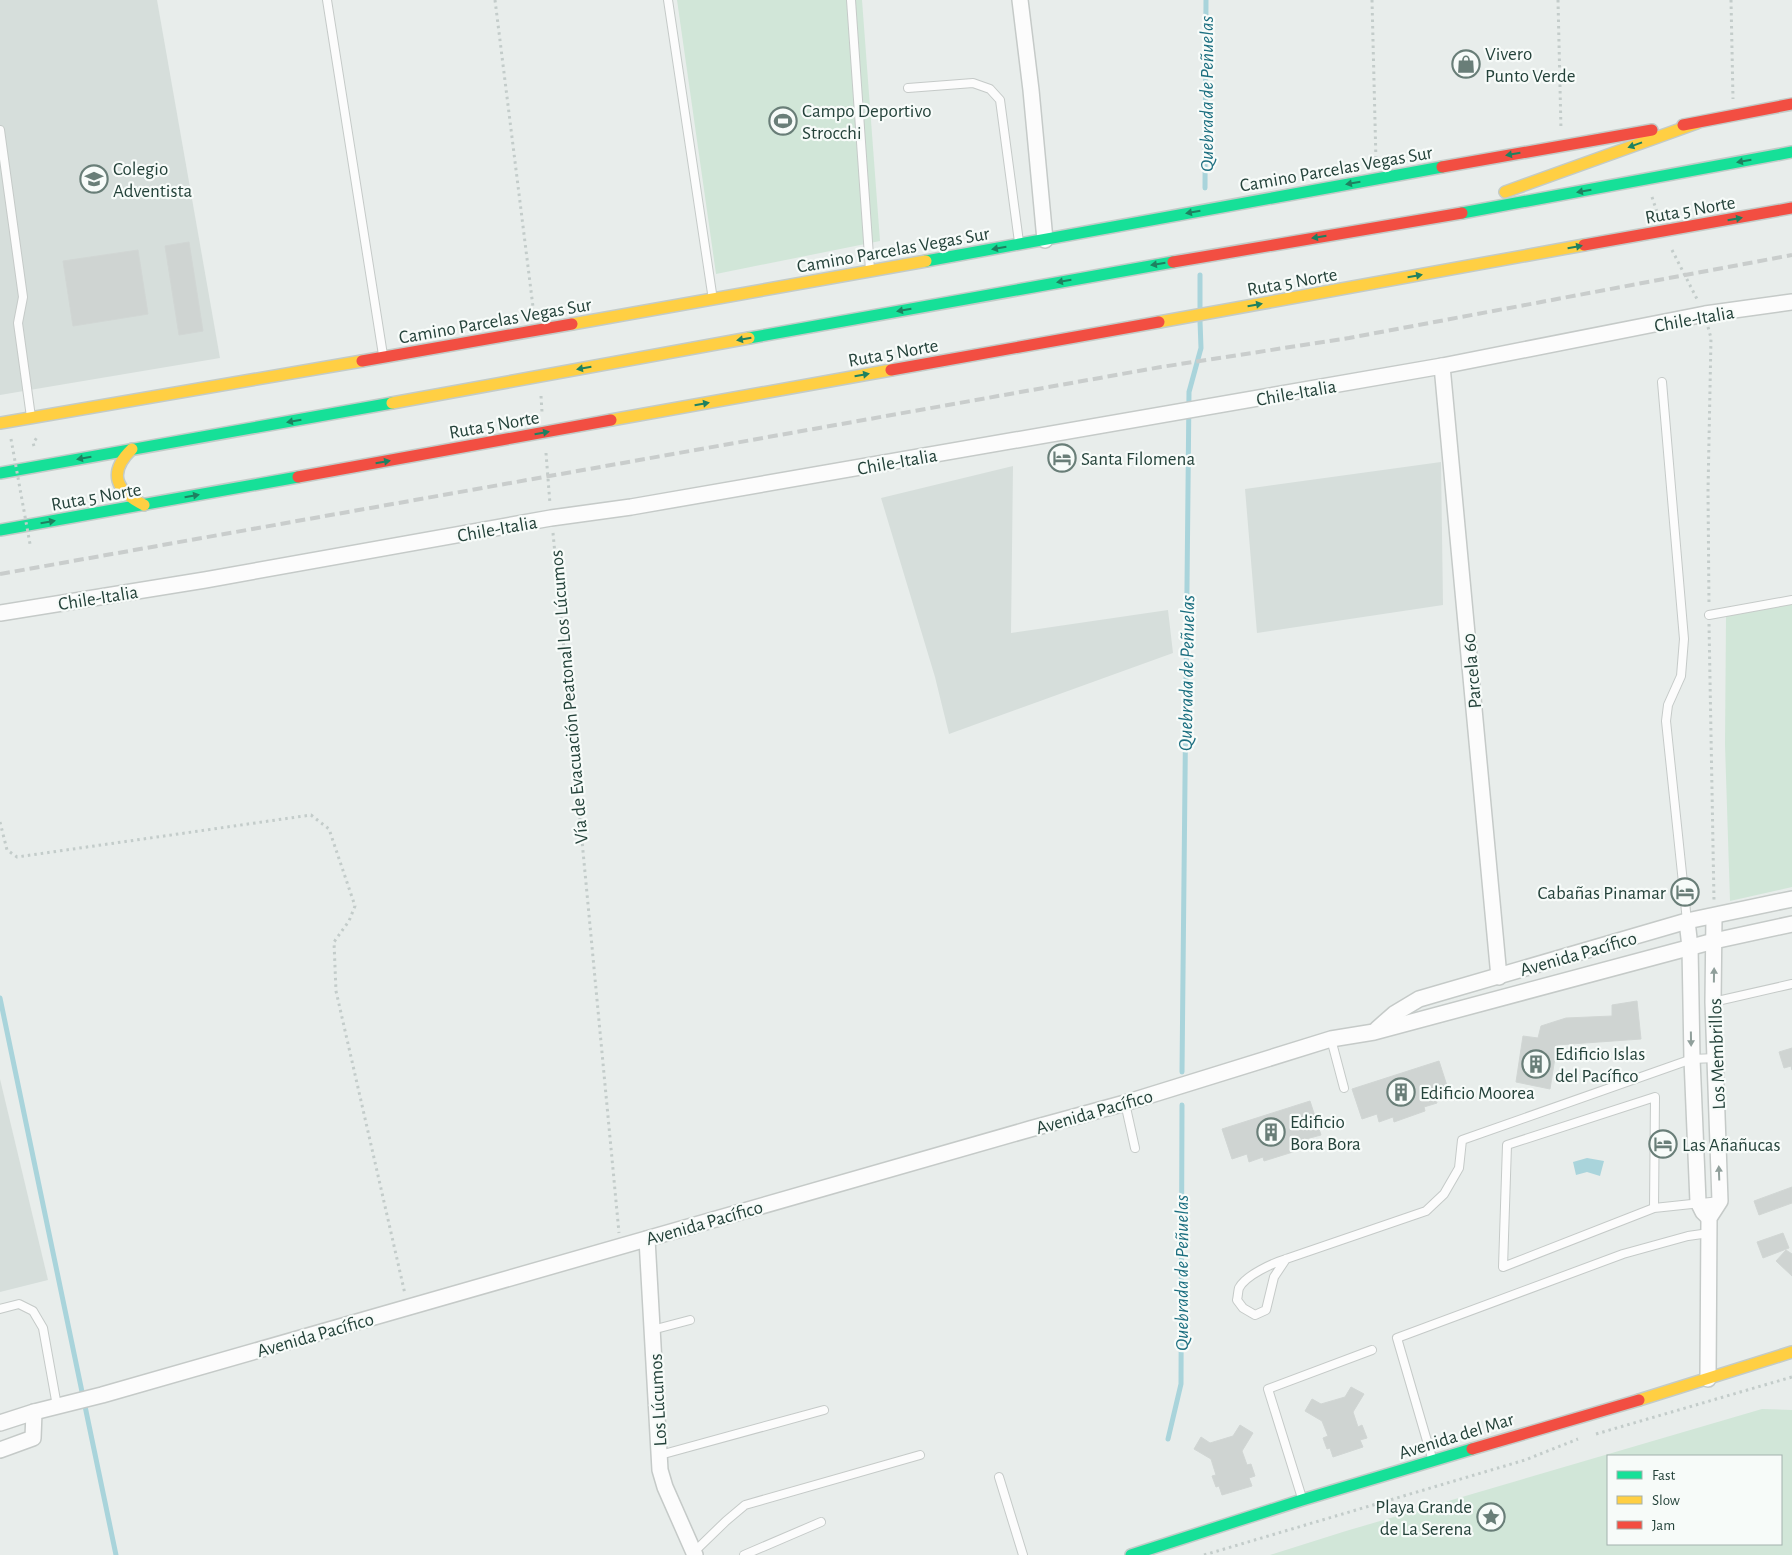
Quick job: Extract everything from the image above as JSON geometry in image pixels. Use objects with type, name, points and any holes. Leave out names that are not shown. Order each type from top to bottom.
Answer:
[{"type":"main road","name":"Camino Parcelas Vegas Sur","points":[[0,423],[713,300],[1792,104]]},
{"type":"main road","points":[[1436,218],[1697,122]]},
{"type":"main road","name":"Ruta 5 Norte","points":[[0,473],[1112,272],[1436,218],[1792,152]]},
{"type":"main road","name":"Ruta 5 Norte","points":[[0,530],[1792,208]]},
{"type":"main road","points":[[132,449],[121,459],[118,466],[117,479],[121,490],[126,496],[144,505]]},
{"type":"main road","name":"Avenida del Mar","points":[[1131,1555],[1302,1500],[1708,1379],[1792,1352]]},
{"type":"street","points":[[1020,0],[1031,90],[1045,240]]},
{"type":"street","name":"Chile-Italia","points":[[0,613],[214,578],[551,518],[631,507],[1442,366],[1705,314],[1792,302]]},
{"type":"street","name":"Parcela 60","points":[[1442,366],[1499,977]]},
{"type":"street","name":"Avenida Pacífico","points":[[1374,1032],[1394,1014],[1419,999],[1687,921],[1792,899]]},
{"type":"street","name":"Los Membrillos","points":[[1714,916],[1713,1002],[1720,1201]]},
{"type":"street","name":"Los Membrillos","points":[[1687,921],[1690,947],[1692,1060],[1698,1202]]},
{"type":"street","name":"Avenida Pacífico","points":[[0,1423],[1125,1103],[1332,1040],[1374,1032],[1690,947],[1792,924]]},
{"type":"street","points":[[1708,1379],[1709,1226],[1720,1201]]},
{"type":"street","points":[[1698,1202],[1709,1226]]},
{"type":"street","name":"Los Lúcumos","points":[[647,1239],[660,1470],[665,1487],[695,1554]]},
{"type":"street","points":[[0,1450],[33,1438],[34,1412]]},
{"type":"lane","points":[[327,0],[384,357]]},
{"type":"lane","points":[[668,0],[713,300]]},
{"type":"lane","points":[[851,0],[870,270]]},
{"type":"lane","points":[[908,88],[973,83],[990,89],[1000,100],[1020,244]]},
{"type":"lane","points":[[0,130],[23,297],[18,323],[31,418]]},
{"type":"lane","points":[[1662,382],[1684,639],[1681,676],[1668,705],[1666,722],[1687,921]]},
{"type":"lane","points":[[1709,615],[1792,600]]},
{"type":"lane","points":[[1713,1002],[1792,984]]},
{"type":"lane","points":[[1332,1040],[1344,1088]]},
{"type":"lane","points":[[1286,1259],[1274,1277],[1266,1310],[1255,1315],[1243,1308],[1237,1300],[1239,1288],[1251,1276],[1286,1259],[1426,1211],[1444,1194],[1459,1168],[1462,1140],[1692,1060],[1716,1058]]},
{"type":"lane","points":[[1654,1208],[1655,1097],[1507,1145],[1503,1267],[1654,1208],[1720,1201]]},
{"type":"lane","points":[[1125,1103],[1135,1148]]},
{"type":"lane","points":[[1433,1460],[1397,1338],[1623,1254],[1688,1236],[1709,1226]]},
{"type":"lane","points":[[0,1309],[19,1304],[33,1311],[43,1328],[63,1404]]},
{"type":"lane","points":[[652,1330],[690,1320]]},
{"type":"lane","points":[[1302,1500],[1268,1389],[1372,1350]]},
{"type":"lane","points":[[660,1455],[824,1410]]},
{"type":"lane","points":[[695,1554],[726,1521],[745,1505],[920,1455]]},
{"type":"lane","points":[[999,1477],[1024,1555]]},
{"type":"lane","points":[[744,1555],[821,1522]]},
{"type":"path","points":[[495,0],[536,330]]},
{"type":"path","points":[[1372,0],[1376,179]]},
{"type":"path","points":[[1558,0],[1561,145]]},
{"type":"path","points":[[1731,0],[1733,116]]},
{"type":"path","points":[[1646,179],[1663,232],[1705,314],[1710,338],[1708,491],[1714,916]]},
{"type":"path","name":"Vía de Evacuación Peatonal Los Lúcumos","points":[[540,376],[551,518],[620,1246]]},
{"type":"path","points":[[11,439],[30,544]]},
{"type":"path","points":[[0,822],[7,850],[17,857],[311,815],[329,829],[355,906],[350,921],[334,942],[336,991],[408,1307]]},
{"type":"path","points":[[1590,1436],[1792,1377]]},
{"type":"path","points":[[1204,1555],[1525,1460],[1581,1438]]},
{"type":"shaded area","name":"Colegio Adventista","points":[[0,0],[157,0],[220,358],[0,395]]},
{"type":"shaded area","points":[[1441,462],[1443,605],[1257,633],[1245,489]]},
{"type":"shaded area","points":[[1013,466],[1011,633],[1168,610],[1173,653],[949,734],[935,677],[881,498]]},
{"type":"shaded area","points":[[0,1079],[48,1280],[0,1292]]},
{"type":"green space","name":"Campo Deportivo Strocchi","points":[[677,0],[862,0],[880,241],[716,274]]},
{"type":"green space","points":[[1792,604],[1792,887],[1730,901],[1725,745],[1726,616]]},
{"type":"green space","name":"Playa Grande de La Serena","points":[[1762,1409],[1792,1410],[1792,1555],[1270,1555]]},
{"type":"water","points":[[1587,1158],[1604,1161],[1600,1176],[1587,1172],[1576,1175],[1573,1162]]},
{"type":"building","points":[[189,242],[203,331],[179,335],[165,246]]},
{"type":"building","points":[[138,250],[148,314],[73,326],[63,261]]},
{"type":"building","name":"Edificio Islas del Pacífico","points":[[1637,1001],[1641,1039],[1557,1045],[1550,1089],[1516,1082],[1523,1036],[1538,1038],[1541,1026],[1566,1018],[1612,1016],[1612,1005]]},
{"type":"building","points":[[1792,1048],[1792,1070],[1791,1066],[1784,1068],[1779,1052]]},
{"type":"building","name":"Edificio Moorea","points":[[1439,1061],[1450,1095],[1436,1099],[1437,1103],[1424,1107],[1425,1111],[1394,1122],[1393,1117],[1379,1122],[1377,1114],[1362,1119],[1352,1089]]},
{"type":"building","name":"Edificio Bora Bora","points":[[1310,1101],[1321,1135],[1306,1139],[1308,1143],[1294,1147],[1296,1151],[1264,1161],[1263,1157],[1249,1162],[1247,1154],[1232,1159],[1222,1129]]},
{"type":"building","points":[[1792,1187],[1792,1203],[1759,1215],[1754,1201]]},
{"type":"building","points":[[1783,1233],[1789,1248],[1763,1258],[1757,1242]]},
{"type":"building","points":[[1786,1250],[1792,1254],[1792,1276],[1776,1261]]},
{"type":"building","points":[[1351,1387],[1364,1394],[1353,1412],[1358,1427],[1362,1425],[1367,1438],[1360,1440],[1363,1447],[1333,1457],[1330,1448],[1327,1449],[1323,1438],[1328,1436],[1322,1421],[1305,1411],[1312,1399],[1321,1404],[1345,1397]]},
{"type":"building","points":[[1240,1425],[1253,1433],[1242,1451],[1247,1465],[1251,1464],[1255,1476],[1249,1478],[1252,1486],[1222,1495],[1219,1486],[1216,1487],[1212,1476],[1216,1475],[1211,1459],[1194,1449],[1201,1437],[1210,1443],[1233,1436]]},
{"type":"waterway","name":"Quebrada de Peñuelas","points":[[1205,188],[1206,0]]},
{"type":"waterway","name":"Quebrada de Peñuelas","points":[[1200,275],[1200,307]]},
{"type":"waterway","name":"Quebrada de Peñuelas","points":[[1182,1072],[1189,392],[1201,348],[1200,321]]},
{"type":"waterway","points":[[0,998],[116,1555]]},
{"type":"waterway","name":"Quebrada de Peñuelas","points":[[1168,1439],[1181,1384],[1182,1105]]},
{"type":"railway","points":[[0,574],[1161,367],[1349,338],[1792,255]]},
{"type":"traffic: fast","points":[[1462,213],[1792,152]]},
{"type":"traffic: fast","points":[[926,261],[1442,167]]},
{"type":"traffic: fast","points":[[749,338],[1173,262]]},
{"type":"traffic: fast","points":[[0,473],[392,403]]},
{"type":"traffic: fast","points":[[0,530],[298,477]]},
{"type":"traffic: fast","points":[[1131,1555],[1302,1500],[1472,1449]]},
{"type":"traffic: slow","points":[[1505,192],[1697,123]]},
{"type":"traffic: slow","points":[[1159,322],[1584,245]]},
{"type":"traffic: slow","points":[[572,324],[926,261]]},
{"type":"traffic: slow","points":[[392,403],[749,338]]},
{"type":"traffic: slow","points":[[0,423],[362,361]]},
{"type":"traffic: slow","points":[[611,420],[891,370]]},
{"type":"traffic: slow","points":[[132,449],[119,466],[118,481],[127,494],[144,505]]},
{"type":"traffic: slow","points":[[1639,1400],[1792,1352]]},
{"type":"traffic: jam","points":[[1683,125],[1792,104]]},
{"type":"traffic: jam","points":[[1442,167],[1652,130]]},
{"type":"traffic: jam","points":[[1584,245],[1792,208]]},
{"type":"traffic: jam","points":[[1173,262],[1462,213]]},
{"type":"traffic: jam","points":[[891,370],[1159,322]]},
{"type":"traffic: jam","points":[[362,361],[572,324]]},
{"type":"traffic: jam","points":[[298,477],[611,420]]},
{"type":"traffic: jam","points":[[1472,1449],[1639,1400]]},
{"type":"place","name":"Vivero Punto Verde","points":[[1466,64]]},
{"type":"place","name":"Campo Deportivo Strocchi","points":[[783,121]]},
{"type":"place","name":"Colegio Adventista","points":[[94,179]]},
{"type":"place","name":"Santa Filomena","points":[[1062,458]]},
{"type":"place","name":"Cabañas Pinamar","points":[[1685,892]]},
{"type":"place","name":"Edificio Islas del Pacífico","points":[[1536,1064]]},
{"type":"place","name":"Edificio Moorea","points":[[1401,1092]]},
{"type":"place","name":"Edificio Bora Bora","points":[[1271,1132]]},
{"type":"place","name":"Las Añañucas","points":[[1663,1144]]},
{"type":"place","name":"Playa Grande de La Serena","points":[[1491,1517]]}]
